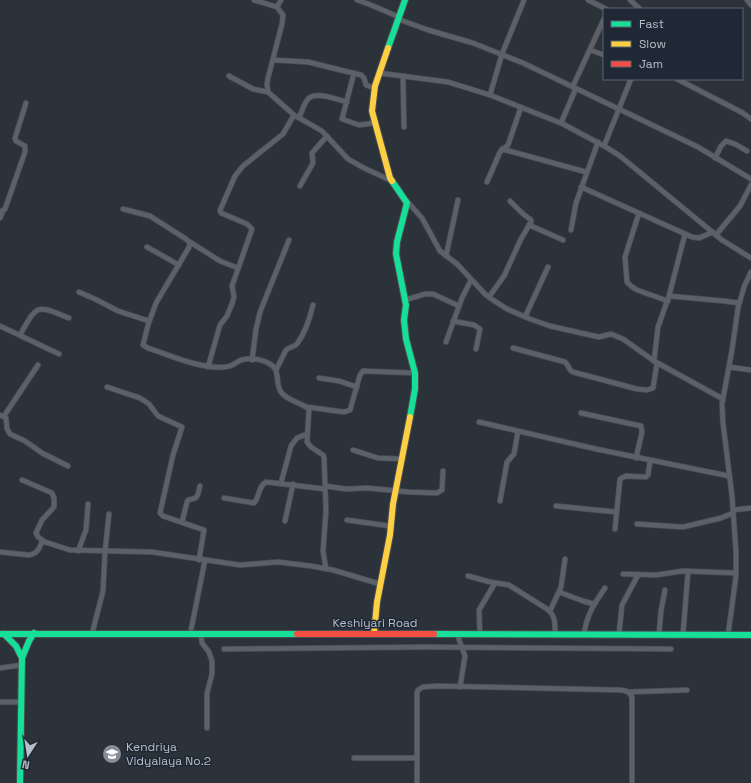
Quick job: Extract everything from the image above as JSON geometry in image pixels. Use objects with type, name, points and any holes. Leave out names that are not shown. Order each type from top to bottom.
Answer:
[{"type":"street","points":[[254,0],[277,7],[282,11],[283,18],[267,84],[268,92]]},
{"type":"street","points":[[277,7],[281,0]]},
{"type":"street","points":[[357,0],[368,2],[398,18],[428,30],[473,43],[502,54],[575,87],[698,148],[751,179]]},
{"type":"street","points":[[405,0],[374,88],[372,111],[374,124],[392,181],[406,200],[418,212],[436,245],[489,297],[507,309],[550,326],[602,338],[607,334],[616,336],[634,346],[656,362],[723,399]]},
{"type":"street","points":[[490,95],[502,54],[524,0]]},
{"type":"street","points":[[591,0],[604,8]]},
{"type":"street","points":[[630,0],[639,8]]},
{"type":"street","points":[[747,0],[751,5]]},
{"type":"street","points":[[561,123],[603,21]]},
{"type":"street","points":[[590,50],[603,55]]},
{"type":"street","points":[[273,60],[308,62],[354,73],[363,76],[366,86],[374,88]]},
{"type":"street","points":[[354,73],[342,118],[359,125],[374,124]]},
{"type":"street","points":[[379,73],[448,82],[490,95],[561,123],[598,142],[620,156],[715,233],[751,258]]},
{"type":"street","points":[[228,76],[253,89],[268,92],[297,116],[319,129],[340,151],[355,163],[392,181]]},
{"type":"street","points":[[403,76],[404,127]]},
{"type":"street","points":[[604,146],[631,80]]},
{"type":"street","points":[[679,80],[743,113],[751,119]]},
{"type":"street","points":[[208,367],[220,325],[227,316],[232,304],[234,297],[232,286],[252,229],[247,224],[224,215],[220,211],[235,176],[242,168],[283,134],[308,100],[313,96],[323,96],[347,102]]},
{"type":"street","points":[[0,218],[25,152],[25,146],[16,141],[15,138],[26,103]]},
{"type":"street","points":[[487,182],[500,152],[508,145],[521,107]]},
{"type":"street","points":[[300,186],[313,163],[312,153],[327,136]]},
{"type":"street","points":[[715,158],[720,146],[726,141],[747,151]]},
{"type":"street","points":[[571,230],[575,207],[581,187],[598,142]]},
{"type":"street","points":[[502,149],[586,172]]},
{"type":"street","points":[[581,187],[685,234],[699,238],[715,233],[740,206],[751,185]]},
{"type":"street","points":[[374,634],[380,584],[415,389],[415,373],[406,339],[406,307],[396,254],[397,242],[407,206],[406,200]]},
{"type":"street","points":[[446,256],[458,200]]},
{"type":"street","points":[[489,297],[504,276],[521,239],[530,225],[531,220],[510,201]]},
{"type":"street","points":[[123,209],[150,216],[220,261],[238,268]]},
{"type":"street","points":[[639,213],[625,257],[628,282],[631,286],[637,290],[669,299],[724,300],[739,303]]},
{"type":"street","points":[[530,225],[563,240]]},
{"type":"street","points":[[513,348],[565,362],[568,364],[569,369],[573,372],[637,389],[647,390],[653,388],[658,327],[669,299],[685,234]]},
{"type":"street","points":[[252,360],[260,312],[289,240]]},
{"type":"street","points":[[190,242],[188,250],[159,296],[149,321],[143,342],[145,347],[208,367],[233,366],[242,360],[265,361],[270,363],[276,370],[279,390],[284,396],[307,407],[347,411],[352,408],[361,372],[415,373]]},
{"type":"street","points":[[147,247],[179,265]]},
{"type":"street","points":[[525,317],[548,267]]},
{"type":"street","points":[[728,634],[736,573],[733,512],[723,423],[723,399],[739,303],[751,272]]},
{"type":"street","points":[[446,342],[459,306],[471,280]]},
{"type":"street","points":[[79,292],[118,311],[149,321]]},
{"type":"street","points":[[405,300],[425,294],[433,294],[459,306]]},
{"type":"street","points":[[276,370],[286,350],[296,345],[298,342],[308,322],[313,305]]},
{"type":"street","points":[[20,335],[36,310],[47,310],[69,318]]},
{"type":"street","points":[[453,321],[474,325],[480,329],[476,348]]},
{"type":"street","points":[[0,326],[59,354]]},
{"type":"street","points":[[38,365],[2,415],[7,421],[7,429],[10,434],[68,466]]},
{"type":"street","points":[[729,367],[751,370]]},
{"type":"street","points":[[319,378],[357,386]]},
{"type":"street","points":[[107,387],[140,398],[149,404],[158,416],[182,427],[173,456],[160,513],[163,516],[204,530],[199,560]]},
{"type":"street","points":[[307,407],[310,412],[307,442],[324,457],[326,511],[323,551],[326,569]]},
{"type":"street","points":[[581,413],[641,426],[642,432],[636,458]]},
{"type":"street","points":[[479,422],[636,458],[729,476]]},
{"type":"street","points":[[500,501],[507,462],[514,454],[518,431]]},
{"type":"street","points":[[281,483],[291,446],[297,438],[307,434]]},
{"type":"street","points":[[353,450],[378,458],[402,459]]},
{"type":"street","points":[[614,529],[620,479],[626,476],[646,477],[648,475],[650,460]]},
{"type":"street","points":[[224,498],[254,503],[258,498],[263,483],[270,482],[346,489],[367,488],[437,493],[442,490],[444,471]]},
{"type":"street","points":[[22,480],[52,493],[54,507],[42,520],[36,533],[38,537],[45,542],[61,548],[78,551],[152,552],[240,565],[278,562],[326,569],[380,584]]},
{"type":"street","points":[[285,521],[293,484]]},
{"type":"street","points":[[182,522],[187,502],[188,500],[197,498],[200,486]]},
{"type":"street","points":[[78,551],[85,533],[88,504]]},
{"type":"street","points":[[556,506],[616,512]]},
{"type":"street","points":[[637,524],[683,526],[721,518],[733,512],[751,508]]},
{"type":"street","points":[[92,634],[103,591],[109,514]]},
{"type":"street","points":[[347,520],[390,526]]},
{"type":"street","points":[[0,552],[34,555],[37,553],[42,542],[45,542]]},
{"type":"street","points":[[550,611],[559,592],[565,559]]},
{"type":"street","points":[[190,635],[205,560]]},
{"type":"street","points":[[623,574],[656,576],[678,571],[736,573]]},
{"type":"street","points":[[683,634],[688,572]]},
{"type":"street","points":[[619,634],[622,605],[638,575]]},
{"type":"street","points":[[468,576],[512,587],[550,611],[554,620],[555,634]]},
{"type":"street","points":[[480,634],[479,610],[495,583]]},
{"type":"street","points":[[584,634],[588,616],[605,588]]},
{"type":"street","points":[[659,634],[664,590]]},
{"type":"street","points":[[559,592],[594,604]]},
{"type":"street","points":[[20,783],[22,662],[34,633]]},
{"type":"street","points":[[2,634],[16,646],[22,662]]},
{"type":"street","name":"Keshiyari Road","points":[[2,634],[751,634]]},
{"type":"street","points":[[458,634],[465,656],[460,687]]},
{"type":"street","points":[[201,635],[202,643],[210,652],[212,661],[212,674],[207,693],[207,728]]},
{"type":"street","points":[[224,649],[419,647],[671,649]]},
{"type":"street","points":[[0,668],[22,662]]},
{"type":"street","points":[[416,783],[418,690],[425,686],[619,690],[628,692],[687,690]]},
{"type":"street","points":[[628,692],[632,695],[632,783]]},
{"type":"street","points":[[0,702],[21,702]]},
{"type":"street","points":[[354,758],[417,758]]},
{"type":"traffic: fast","points":[[388,48],[405,0]]},
{"type":"traffic: fast","points":[[392,181],[407,203],[397,242],[396,254],[406,305],[404,320],[406,339],[415,373],[415,389],[410,417]]},
{"type":"traffic: fast","points":[[20,783],[22,658],[34,633]]},
{"type":"traffic: fast","points":[[0,634],[297,634]]},
{"type":"traffic: fast","points":[[4,634],[16,646],[22,658]]},
{"type":"traffic: fast","points":[[434,634],[751,635]]},
{"type":"traffic: slow","points":[[388,48],[375,86],[372,111],[392,181]]},
{"type":"traffic: slow","points":[[374,634],[377,602],[390,535],[393,504],[410,417]]},
{"type":"traffic: jam","points":[[297,634],[434,634]]},
{"type":"place","name":"Kendriya Vidyalaya No.2","points":[[112,754]]}]
